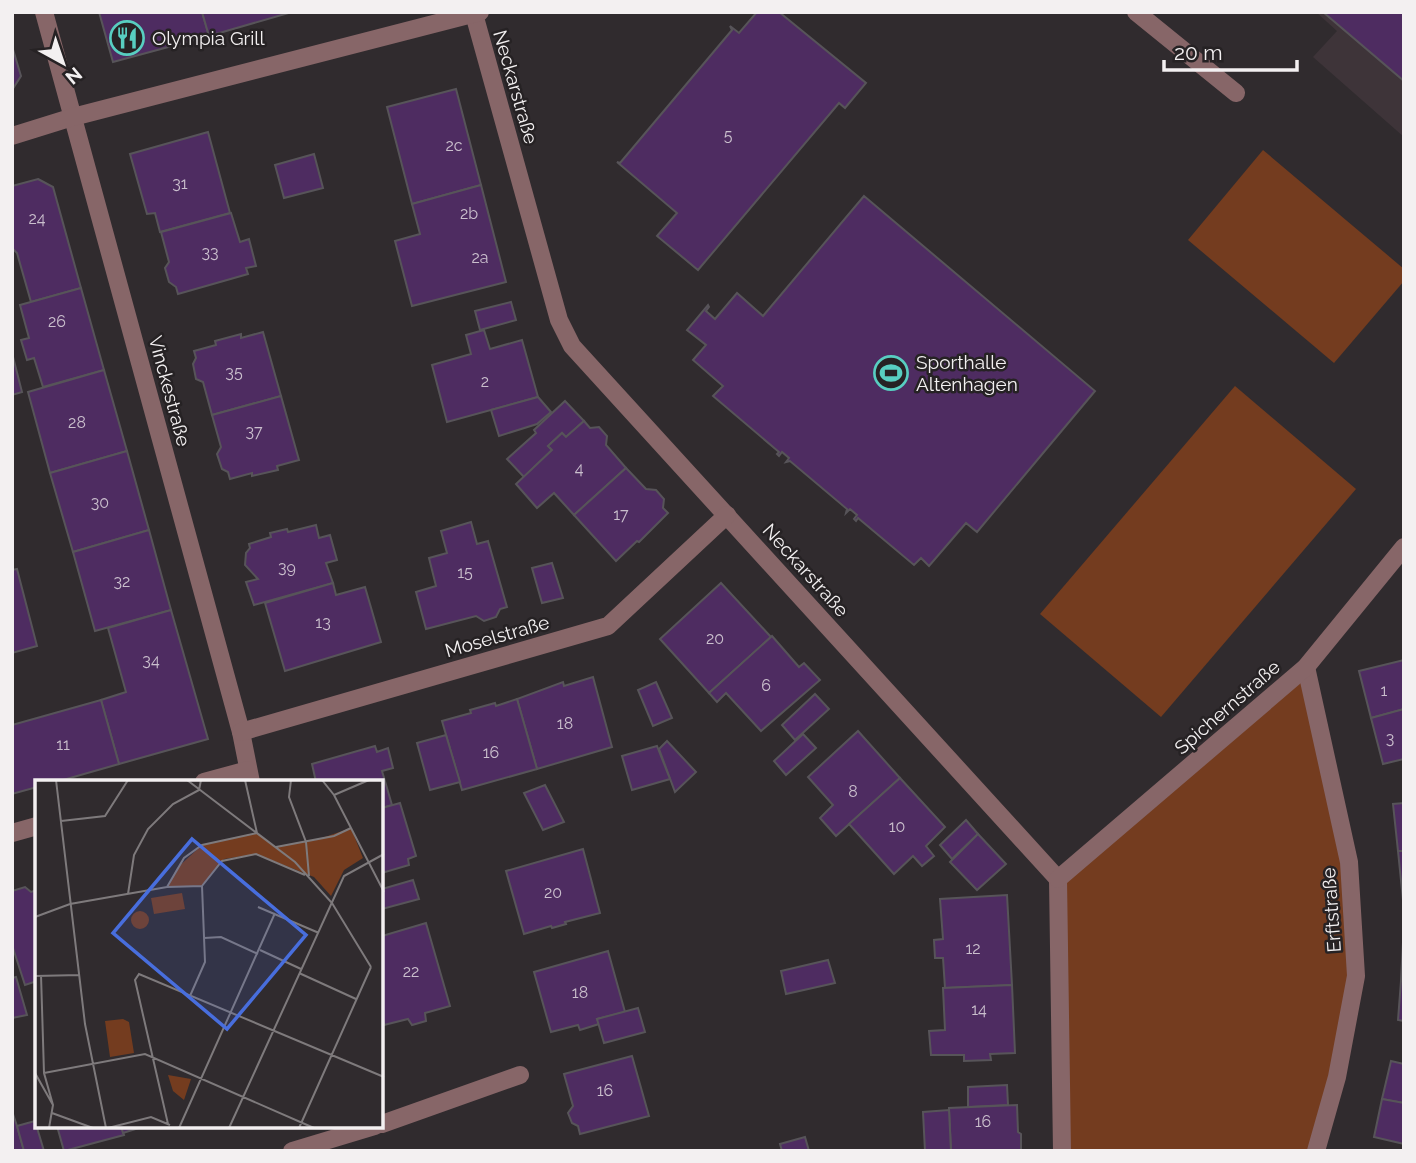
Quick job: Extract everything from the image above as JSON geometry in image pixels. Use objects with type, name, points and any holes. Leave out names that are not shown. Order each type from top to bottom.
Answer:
[{"type":"street","name":"Vinckestraße","points":[[44,12],[241,732],[249,776]]},
{"type":"street","points":[[1136,12],[1236,93]]},
{"type":"street","points":[[12,136],[73,117],[477,13]]},
{"type":"street","name":"Neckarstraße","points":[[477,13],[555,307],[572,346],[1058,879]]},
{"type":"street","name":"Moselstraße","points":[[241,732],[608,626],[727,515]]},
{"type":"street","name":"Spichernstraße","points":[[1058,879],[1306,667],[1404,547]]},
{"type":"street","name":"Erftstraße","points":[[1306,667],[1349,862],[1356,976],[1337,1077],[1316,1151]]},
{"type":"street","points":[[219,780],[249,776]]},
{"type":"street","points":[[12,833],[35,827]]},
{"type":"street","points":[[1058,879],[1062,1151]]},
{"type":"street","points":[[383,1124],[520,1075]]},
{"type":"street","points":[[292,1151],[363,1128]]},
{"type":"shaded area","points":[[1316,12],[1404,12],[1404,137],[1313,57],[1337,31]]},
{"type":"shaded area","points":[[1263,150],[1404,269],[1404,281],[1334,363],[1188,240]]},
{"type":"shaded area","points":[[1235,386],[1356,489],[1161,717],[1040,614]]},
{"type":"shaded area","points":[[1306,667],[1349,862],[1356,976],[1316,1151],[1062,1151],[1058,879]]},
{"type":"building","points":[[99,12],[202,12],[209,36],[113,62]]},
{"type":"building","points":[[202,12],[292,12],[209,36]]},
{"type":"building","points":[[757,12],[779,12],[866,83],[845,108],[839,103],[698,270],[657,236],[677,213],[617,162],[620,163],[732,30],[730,26],[739,33]]},
{"type":"building","points":[[1323,12],[1404,12],[1404,81]]},
{"type":"building","points":[[12,46],[21,76],[12,90]]},
{"type":"building","points":[[456,89],[481,185],[412,204],[387,107]]},
{"type":"building","points":[[208,132],[230,213],[160,232],[155,213],[147,214],[130,154]]},
{"type":"building","points":[[314,154],[323,188],[284,198],[275,165]]},
{"type":"building","points":[[38,179],[53,187],[81,288],[31,302],[17,253],[12,248],[12,186]]},
{"type":"building","points":[[481,185],[506,282],[412,306],[395,241],[420,234],[412,204]]},
{"type":"building","name":"Sporthalle Altenhagen","points":[[864,196],[1095,391],[977,532],[966,523],[929,566],[921,558],[914,565],[858,518],[856,521],[854,519],[857,515],[850,509],[846,513],[847,509],[790,461],[786,462],[789,458],[782,452],[779,456],[779,452],[713,396],[723,386],[693,360],[706,345],[687,330],[708,305],[706,311],[715,319],[737,293],[763,316]]},
{"type":"building","points":[[231,213],[240,242],[249,239],[256,266],[246,268],[248,274],[178,294],[176,287],[169,282],[165,268],[169,262],[161,232]]},
{"type":"building","points":[[81,288],[104,370],[43,387],[34,358],[27,360],[21,340],[29,338],[20,305]]},
{"type":"building","points":[[511,302],[516,320],[480,330],[475,311]]},
{"type":"building","points":[[484,330],[490,349],[522,340],[538,397],[447,422],[432,365],[471,354],[466,335]]},
{"type":"building","points":[[263,332],[281,396],[212,415],[203,382],[196,379],[194,351],[216,345],[215,341]]},
{"type":"building","points":[[12,353],[22,392],[12,395]]},
{"type":"building","points":[[104,370],[127,451],[50,473],[28,392]]},
{"type":"building","points":[[281,396],[299,460],[277,466],[278,470],[230,479],[228,472],[222,469],[217,454],[221,447],[212,415]]},
{"type":"building","points":[[538,397],[551,412],[537,424],[499,436],[491,410]]},
{"type":"building","points":[[565,401],[584,421],[566,437],[562,433],[548,446],[552,450],[524,477],[507,459],[536,433],[534,430]]},
{"type":"building","points":[[584,421],[590,428],[599,427],[607,436],[606,445],[626,468],[574,515],[554,493],[537,508],[516,484],[552,450],[548,446],[562,433],[566,437]]},
{"type":"building","points":[[127,451],[149,530],[73,552],[50,473]]},
{"type":"building","points":[[626,468],[646,489],[656,490],[664,499],[663,508],[668,513],[616,561],[574,515]]},
{"type":"building","points":[[471,522],[477,544],[488,541],[507,607],[500,609],[496,617],[484,621],[476,616],[426,629],[416,592],[436,586],[429,558],[447,553],[441,531]]},
{"type":"building","points":[[316,525],[319,538],[330,535],[337,560],[326,563],[333,583],[254,605],[246,582],[258,579],[245,565],[249,544],[271,537],[270,533]]},
{"type":"building","points":[[149,530],[171,610],[95,631],[73,552]]},
{"type":"building","points":[[552,563],[563,598],[542,603],[532,568]]},
{"type":"building","points":[[17,569],[37,646],[12,653],[12,570]]},
{"type":"building","points":[[333,583],[336,595],[365,587],[381,642],[285,671],[265,603]]},
{"type":"building","points":[[721,583],[771,637],[709,693],[660,639]]},
{"type":"building","points":[[171,610],[208,739],[119,764],[101,700],[126,692],[108,628]]},
{"type":"building","points":[[772,636],[799,667],[804,663],[820,680],[761,731],[726,693],[717,702],[709,693]]},
{"type":"building","points":[[1404,660],[1404,709],[1371,718],[1359,671]]},
{"type":"building","points":[[593,677],[612,747],[537,769],[517,699],[563,682],[564,686]]},
{"type":"building","points":[[656,682],[672,718],[653,726],[638,690]]},
{"type":"building","points":[[815,694],[829,709],[795,740],[782,725]]},
{"type":"building","points":[[517,699],[537,769],[462,790],[442,721],[471,713],[470,710]]},
{"type":"building","points":[[101,700],[119,764],[63,780],[35,780],[35,788],[12,794],[12,725]]},
{"type":"building","points":[[1404,709],[1404,759],[1383,764],[1371,718]]},
{"type":"building","points":[[858,731],[900,778],[836,836],[820,818],[833,805],[808,777]]},
{"type":"building","points":[[803,734],[816,748],[786,775],[774,761]]},
{"type":"building","points":[[446,735],[460,782],[430,790],[417,743]]},
{"type":"building","points":[[667,741],[696,772],[675,792],[659,749]]},
{"type":"building","points":[[375,746],[377,752],[388,748],[393,768],[382,771],[392,805],[383,808],[383,780],[316,780],[312,764]]},
{"type":"building","points":[[657,746],[670,779],[632,790],[622,756]]},
{"type":"building","points":[[900,778],[945,827],[926,846],[934,856],[922,866],[913,856],[894,874],[849,824]]},
{"type":"building","points":[[545,785],[564,822],[543,830],[524,793]]},
{"type":"building","points":[[400,803],[416,856],[408,859],[409,865],[383,873],[383,808]]},
{"type":"building","points":[[1404,803],[1404,851],[1398,851],[1393,804]]},
{"type":"building","points":[[966,820],[978,834],[952,859],[940,845]]},
{"type":"building","points":[[978,834],[1006,864],[977,890],[950,862]]},
{"type":"building","points":[[583,849],[600,913],[524,934],[506,871]]},
{"type":"building","points":[[1398,851],[1404,851],[1404,900],[1403,900]]},
{"type":"building","points":[[413,880],[419,899],[383,909],[383,889]]},
{"type":"building","points":[[25,887],[31,892],[35,891],[35,982],[25,985],[12,945],[12,891]]},
{"type":"building","points":[[1007,895],[1012,985],[945,988],[943,958],[935,958],[934,940],[943,939],[940,899]]},
{"type":"building","points":[[426,923],[450,1006],[425,1013],[426,1021],[412,1025],[408,1019],[384,1025],[383,936]]},
{"type":"building","points":[[1403,942],[1404,981],[1401,981]]},
{"type":"building","points":[[608,951],[625,1012],[597,1019],[599,1024],[580,1030],[578,1025],[551,1032],[534,972]]},
{"type":"building","points":[[828,960],[835,983],[786,994],[781,971]]},
{"type":"building","points":[[16,977],[27,1015],[12,1018],[12,978]]},
{"type":"building","points":[[1401,981],[1404,981],[1404,1021],[1398,1020]]},
{"type":"building","points":[[1012,985],[1015,1053],[990,1054],[991,1060],[964,1061],[964,1055],[931,1055],[929,1031],[945,1030],[943,988]]},
{"type":"building","points":[[638,1008],[645,1032],[604,1043],[597,1019]]},
{"type":"building","points":[[632,1056],[649,1116],[580,1134],[578,1126],[572,1123],[568,1113],[573,1106],[564,1074]]},
{"type":"building","points":[[1391,1061],[1404,1064],[1404,1103],[1382,1099]]},
{"type":"building","points":[[1007,1085],[1008,1105],[968,1107],[968,1087]]},
{"type":"building","points":[[1382,1099],[1404,1103],[1404,1144],[1374,1137]]},
{"type":"building","points":[[1017,1105],[1021,1151],[951,1151],[949,1108]]},
{"type":"building","points":[[949,1110],[951,1151],[925,1151],[923,1112]]},
{"type":"building","points":[[12,1111],[17,1126],[24,1151],[12,1151]]},
{"type":"building","points":[[35,1121],[44,1151],[24,1151],[17,1126]]},
{"type":"building","points":[[58,1128],[122,1128],[124,1135],[64,1151]]},
{"type":"building","points":[[122,1128],[139,1128],[123,1133]]},
{"type":"building","points":[[805,1137],[809,1151],[782,1151],[780,1144]]},
{"type":"place","name":"Olympia Grill","points":[[127,38]]},
{"type":"place","name":"Sporthalle Altenhagen","points":[[891,373]]}]
